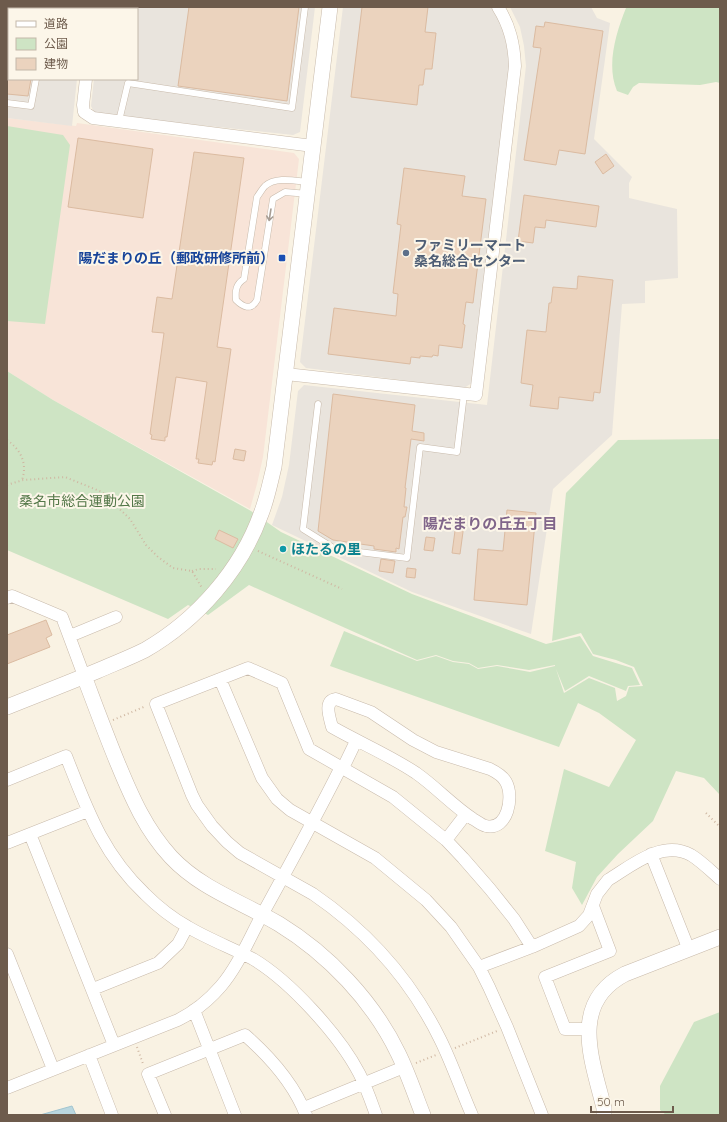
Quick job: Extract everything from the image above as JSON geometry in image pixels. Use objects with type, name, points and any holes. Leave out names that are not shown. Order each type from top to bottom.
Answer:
[{"type":"street","points":[[7,707],[135,654],[159,641],[180,625],[204,603],[230,573],[250,539],[261,514],[274,467],[330,7]]},
{"type":"street","points":[[286,374],[476,395],[515,66],[511,34],[506,19],[498,7]]},
{"type":"street","points":[[86,80],[83,105],[84,112],[93,118],[313,146]]},
{"type":"street","points":[[7,598],[12,596],[62,617],[132,797],[147,826],[158,843],[173,859],[206,886],[291,932],[325,959],[348,982],[379,1022],[398,1053],[409,1066],[424,1115]]},
{"type":"street","points":[[70,636],[116,618]]},
{"type":"street","points":[[472,1115],[446,1051],[433,1025],[418,1000],[378,950],[355,927],[324,902],[284,877],[240,853],[219,834],[204,816],[192,795],[156,704],[248,668],[282,683],[309,749],[315,754],[342,767],[393,797],[446,840],[490,889],[514,919],[532,947]]},
{"type":"street","points":[[220,679],[262,778],[271,792],[284,805],[375,858],[426,900],[451,927],[478,967],[489,987],[507,1026],[542,1115]]},
{"type":"street","points":[[336,699],[371,712],[413,740],[436,752],[490,769],[498,773],[506,781],[510,791],[504,819],[496,825],[486,826],[466,814],[418,774],[332,727],[328,708],[329,703],[336,699]]},
{"type":"street","points":[[7,1088],[178,1020],[212,996],[222,985],[241,954],[284,877],[356,741]]},
{"type":"street","points":[[7,780],[66,756],[88,811],[102,840],[124,872],[153,902],[188,927],[269,970],[301,998],[324,1023],[347,1052],[360,1073],[376,1115]]},
{"type":"street","points":[[7,843],[88,811]]},
{"type":"street","points":[[446,840],[466,814]]},
{"type":"street","points":[[30,834],[93,989],[114,1045]]},
{"type":"street","points":[[478,967],[532,947],[579,926],[589,915],[597,894],[608,880],[651,854],[667,851],[690,855],[720,879]]},
{"type":"street","points":[[651,854],[689,950]]},
{"type":"street","points":[[588,1029],[565,1029],[545,977],[610,951],[593,906]]},
{"type":"street","points":[[93,989],[158,963],[178,944],[188,927]]},
{"type":"street","points":[[604,1115],[604,1108],[590,1050],[588,1029],[592,1011],[601,994],[612,982],[625,974],[720,937]]},
{"type":"street","points":[[7,954],[53,1069]]},
{"type":"street","points":[[194,1010],[235,1115]]},
{"type":"street","points":[[165,1115],[148,1074],[245,1035],[273,1063],[288,1082],[305,1111],[364,1084],[409,1066]]},
{"type":"street","points":[[89,1055],[112,1115]]},
{"type":"lane","points":[[119,121],[128,83],[292,108],[305,7]]},
{"type":"lane","points":[[7,103],[31,106],[36,80]]},
{"type":"lane","points":[[283,180],[308,188],[285,192],[273,198],[257,300],[251,307],[241,305],[236,300],[236,288],[244,279],[258,197],[265,186],[273,182],[283,180]]},
{"type":"lane","points":[[318,404],[303,529],[335,549],[407,558],[420,447],[457,452],[464,394]]},
{"type":"path","points":[[7,440],[14,444],[22,457],[24,471],[21,481]]},
{"type":"path","points":[[7,485],[21,481],[65,477],[102,492],[130,519],[146,545],[158,557],[173,568],[192,572],[199,569],[221,568]]},
{"type":"path","points":[[253,549],[342,589]]},
{"type":"path","points":[[192,572],[203,590]]},
{"type":"path","points":[[113,720],[152,704],[156,704]]},
{"type":"path","points":[[706,813],[720,827]]},
{"type":"path","points":[[409,1066],[507,1026]]},
{"type":"path","points":[[135,1044],[148,1074]]},
{"type":"shaded area","points":[[7,7],[85,7],[8,8],[8,80],[77,80],[72,126],[7,118]]},
{"type":"shaded area","points":[[315,7],[300,132],[293,135],[95,114],[91,106],[94,80],[138,80],[138,8],[102,8]]},
{"type":"shaded area","points":[[343,7],[491,7],[505,34],[510,67],[472,383],[464,388],[306,368],[300,362]]},
{"type":"shaded area","points":[[510,7],[591,7],[597,18],[610,23],[594,139],[632,177],[629,183],[629,198],[677,209],[678,278],[645,281],[645,303],[622,304],[612,435],[553,489],[531,634],[412,592],[272,525],[282,497],[289,465],[298,391],[304,385],[487,405],[526,66],[520,27]]},
{"type":"shaded area","points":[[7,118],[76,126],[77,123],[294,153],[299,159],[263,457],[250,509],[53,400],[7,371]]},
{"type":"green space","points":[[720,7],[720,83],[716,82],[700,85],[639,83],[633,87],[628,95],[617,91],[612,71],[612,60],[616,38],[622,18],[626,8]]},
{"type":"green space","points":[[7,126],[63,135],[70,145],[45,324],[7,321]]},
{"type":"green space","name":"桑名市総合運動公園","points":[[7,371],[53,400],[251,511],[281,532],[412,594],[546,644],[580,636],[593,656],[632,668],[640,685],[628,686],[626,691],[589,676],[565,691],[556,669],[564,693],[589,678],[615,688],[617,701],[626,696],[629,687],[643,686],[634,667],[616,660],[593,654],[581,633],[552,641],[566,493],[618,440],[720,439],[720,795],[704,778],[676,771],[653,821],[618,854],[597,877],[582,905],[572,888],[576,862],[545,851],[564,769],[609,787],[636,740],[599,713],[578,703],[559,747],[330,666],[344,631],[417,661],[436,656],[453,662],[469,664],[478,669],[497,666],[530,672],[555,665],[529,670],[497,665],[478,668],[469,663],[453,661],[436,655],[417,660],[249,585],[208,615],[188,605],[168,619],[7,550]]},
{"type":"green space","points":[[720,1012],[720,1115],[666,1115],[660,1110],[660,1086],[694,1022]]},
{"type":"water","points":[[72,1106],[76,1115],[40,1115]]},
{"type":"building","points":[[189,7],[299,7],[287,101],[178,86]]},
{"type":"building","points":[[362,7],[428,7],[425,32],[436,33],[432,69],[425,69],[423,85],[419,85],[417,105],[351,97]]},
{"type":"building","points":[[545,22],[603,31],[585,154],[559,150],[556,165],[524,160],[541,48],[533,47],[536,26],[544,27]]},
{"type":"building","points":[[7,79],[31,80],[28,96],[7,94]]},
{"type":"building","points":[[78,138],[153,149],[143,218],[68,207]]},
{"type":"building","points":[[194,152],[244,158],[217,347],[231,349],[215,462],[213,461],[212,465],[198,463],[199,459],[196,459],[207,382],[176,377],[167,437],[165,437],[165,441],[151,439],[152,435],[150,434],[164,333],[152,332],[157,297],[172,299]]},
{"type":"building","points":[[606,154],[614,166],[603,174],[595,162]]},
{"type":"building","points":[[404,168],[465,176],[462,196],[486,199],[473,303],[466,302],[462,348],[439,345],[438,356],[420,356],[420,358],[411,357],[410,364],[328,354],[334,308],[396,316],[398,294],[393,293],[401,225],[397,224]]},
{"type":"building","points":[[524,195],[599,206],[596,227],[546,220],[545,228],[535,227],[533,243],[518,241]]},
{"type":"building","points":[[578,276],[613,280],[600,393],[594,392],[593,401],[559,397],[558,409],[530,406],[533,385],[521,383],[527,330],[546,332],[549,303],[551,303],[553,287],[577,289]]},
{"type":"building","points":[[333,394],[415,405],[412,431],[424,433],[424,441],[411,439],[405,488],[404,507],[407,507],[405,517],[403,517],[399,549],[396,548],[396,552],[374,549],[374,546],[333,540],[318,531]]},
{"type":"building","points":[[235,449],[246,451],[244,461],[233,459]]},
{"type":"building","points":[[507,510],[536,513],[527,605],[474,600],[478,549],[503,551]]},
{"type":"building","points":[[457,516],[465,517],[460,554],[452,553]]},
{"type":"building","points":[[219,530],[238,539],[233,548],[215,539]]},
{"type":"building","points":[[426,537],[435,538],[433,551],[424,550]]},
{"type":"building","points":[[381,559],[395,561],[393,573],[379,571]]},
{"type":"building","points":[[407,568],[416,569],[415,578],[406,577]]},
{"type":"building","points":[[46,620],[52,635],[46,638],[50,647],[7,664],[7,635]]},
{"type":"place","name":"ファミリーマート 桑名総合センター","points":[[406,253]]},
{"type":"place","name":"陽だまりの丘（郵政研修所前）","points":[[282,258]]},
{"type":"place","name":"ほたるの里","points":[[283,549]]},
{"type":"district","name":"陽だまりの丘五丁目","points":[[490,523]]}]
